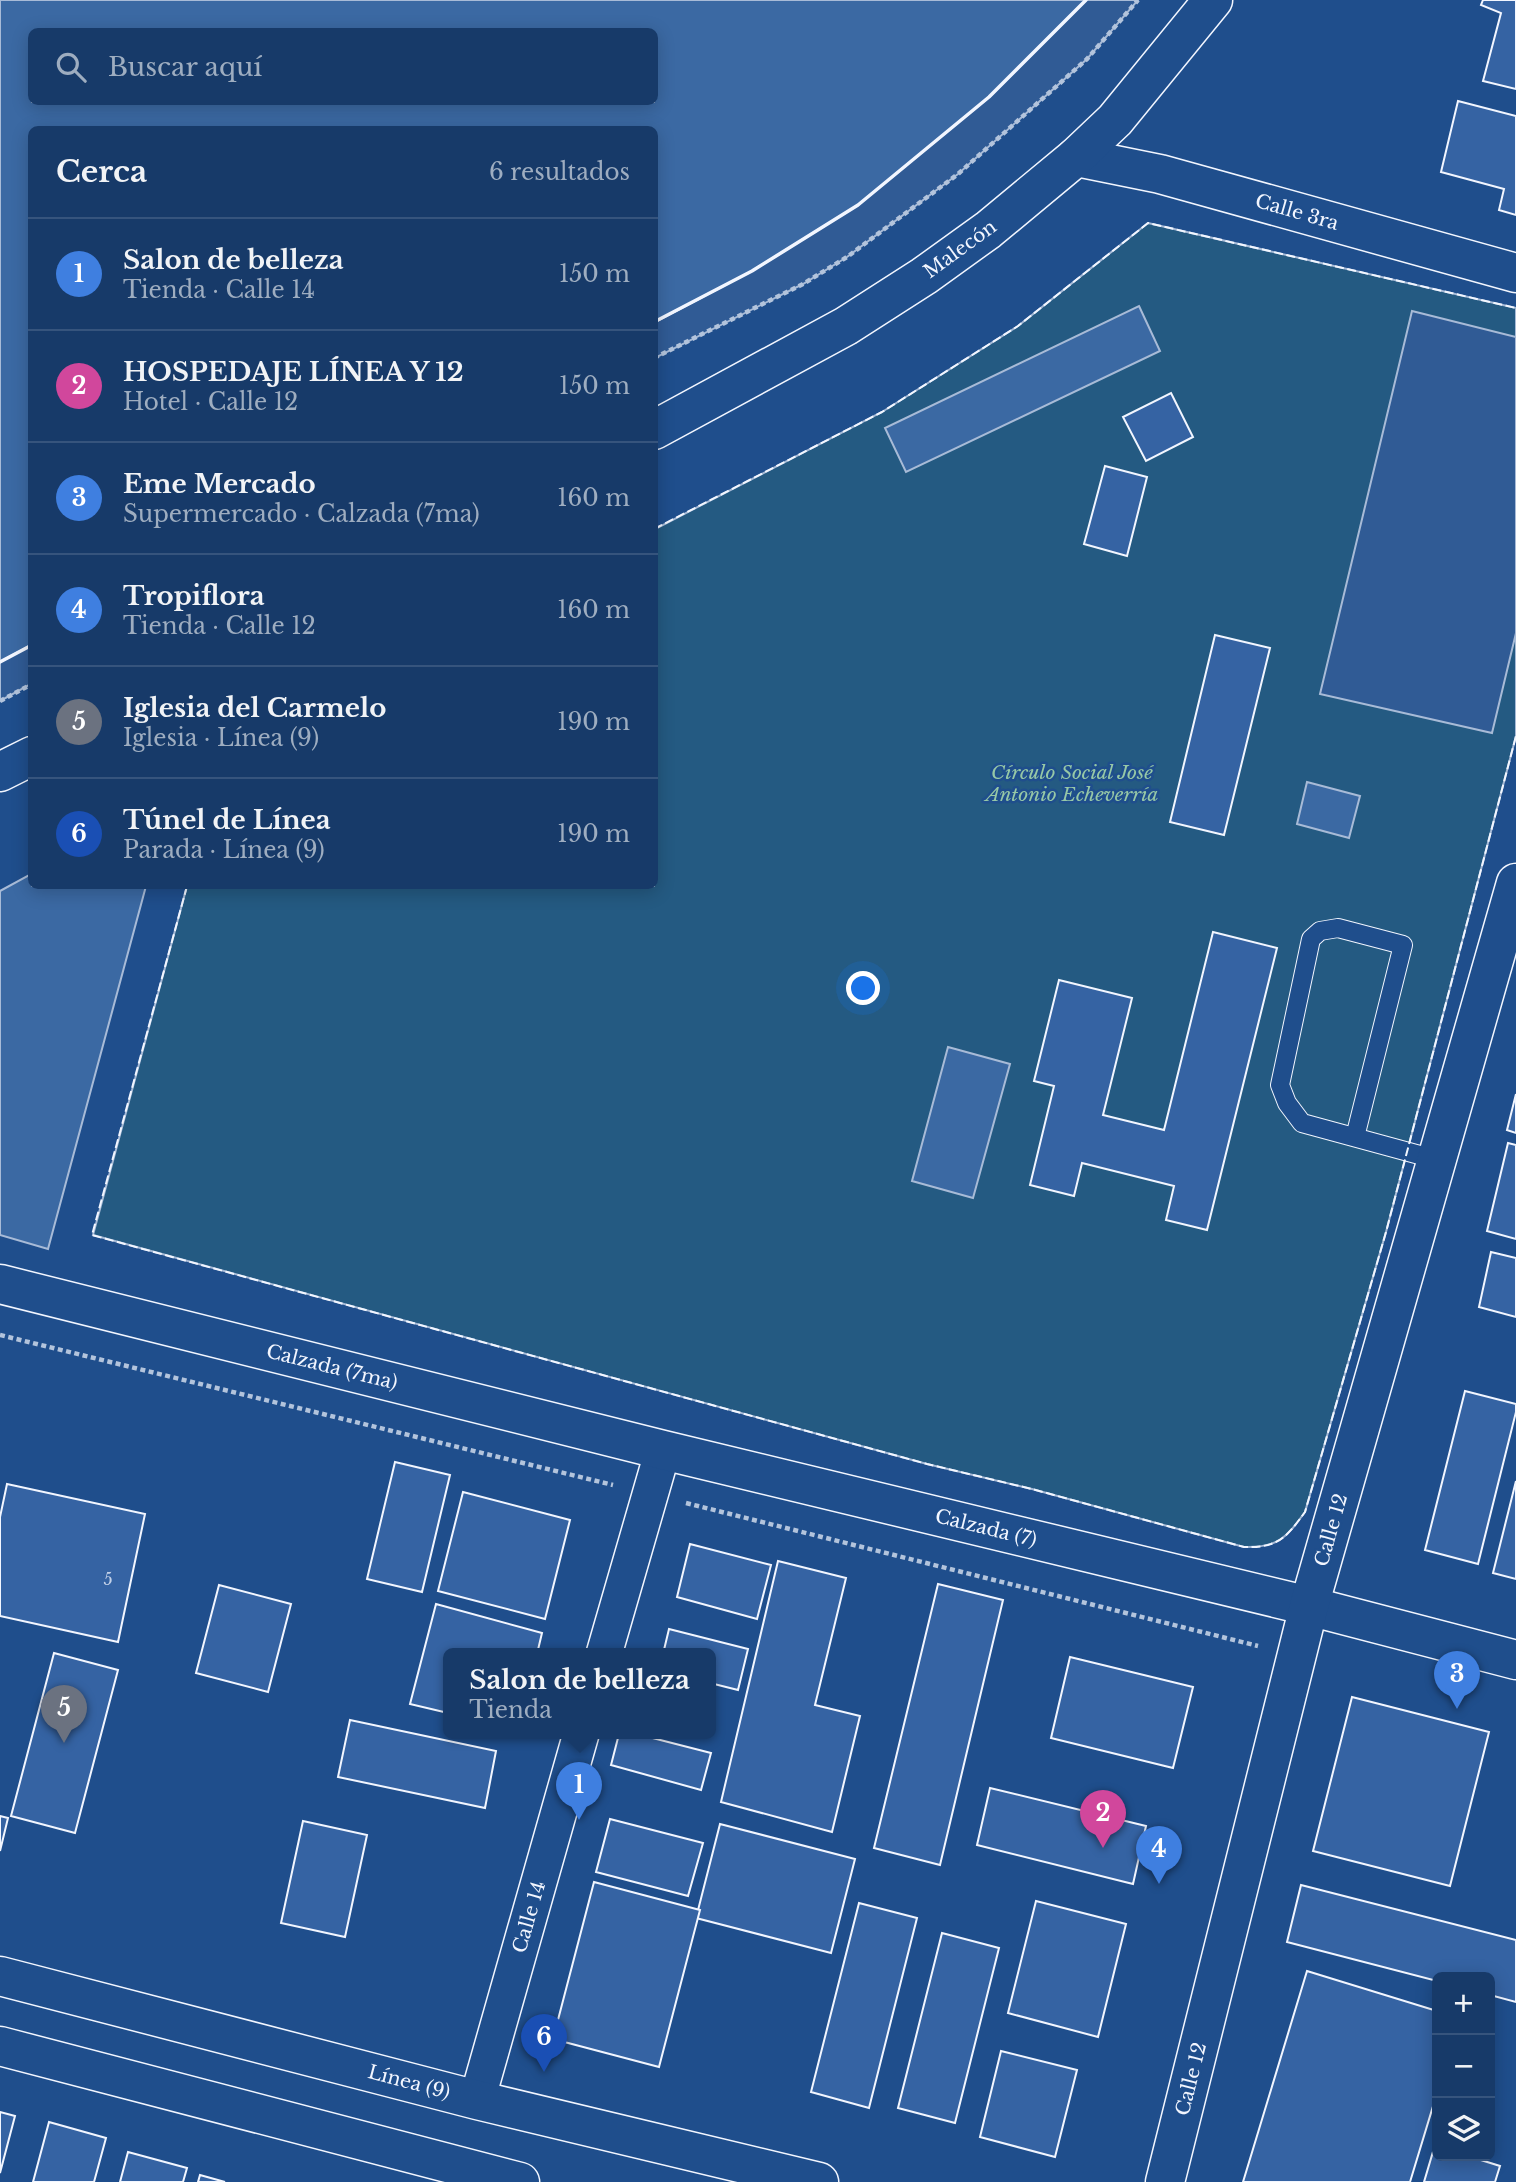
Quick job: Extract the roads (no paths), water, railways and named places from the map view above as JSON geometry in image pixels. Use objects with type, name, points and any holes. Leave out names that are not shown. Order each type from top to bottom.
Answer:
[{"type":"main road","name":"Malecón","points":[[658,428],[857,319],[988,230],[1076,157],[1115,120],[1213,0]]},
{"type":"main road","name":"Calle 3ra","points":[[1076,157],[1160,174],[1516,273]]},
{"type":"main road","points":[[0,772],[28,758]]},
{"type":"main road","name":"Calle 12","points":[[1165,2182],[1309,1606],[1438,1160],[1507,955],[1516,883]]},
{"type":"main road","name":"Calzada (7ma)","points":[[0,1284],[663,1450]]},
{"type":"main road","name":"Calzada (7)","points":[[663,1450],[1309,1606]]},
{"type":"main road","points":[[1309,1606],[1516,1660]]},
{"type":"main road","name":"Línea (9)","points":[[0,1976],[477,2099],[819,2182]]},
{"type":"main road","points":[[0,2046],[454,2174],[520,2182]]},
{"type":"street","points":[[606,1648],[663,1450]]},
{"type":"street","name":"Calle 14","points":[[477,2099],[580,1739]]},
{"type":"lane","points":[[1355,1137],[1403,945],[1338,928],[1320,931],[1311,939],[1279,1085],[1301,1123],[1438,1160]]},
{"type":"place","name":"Eme Mercado","points":[[1457,1709]]},
{"type":"place","name":"Iglesia del Carmelo","points":[[64,1743]]},
{"type":"place","name":"Salon de belleza","points":[[579,1820]]},
{"type":"place","name":"HOSPEDAJE LÍNEA Y 12","points":[[1103,1848]]},
{"type":"place","name":"Tropiflora","points":[[1159,1884]]},
{"type":"place","name":"Túnel de Línea","points":[[544,2072]]},
{"type":"park label","name":"Círculo Social José Antonio Echeverría","points":[[1072,783]]}]
